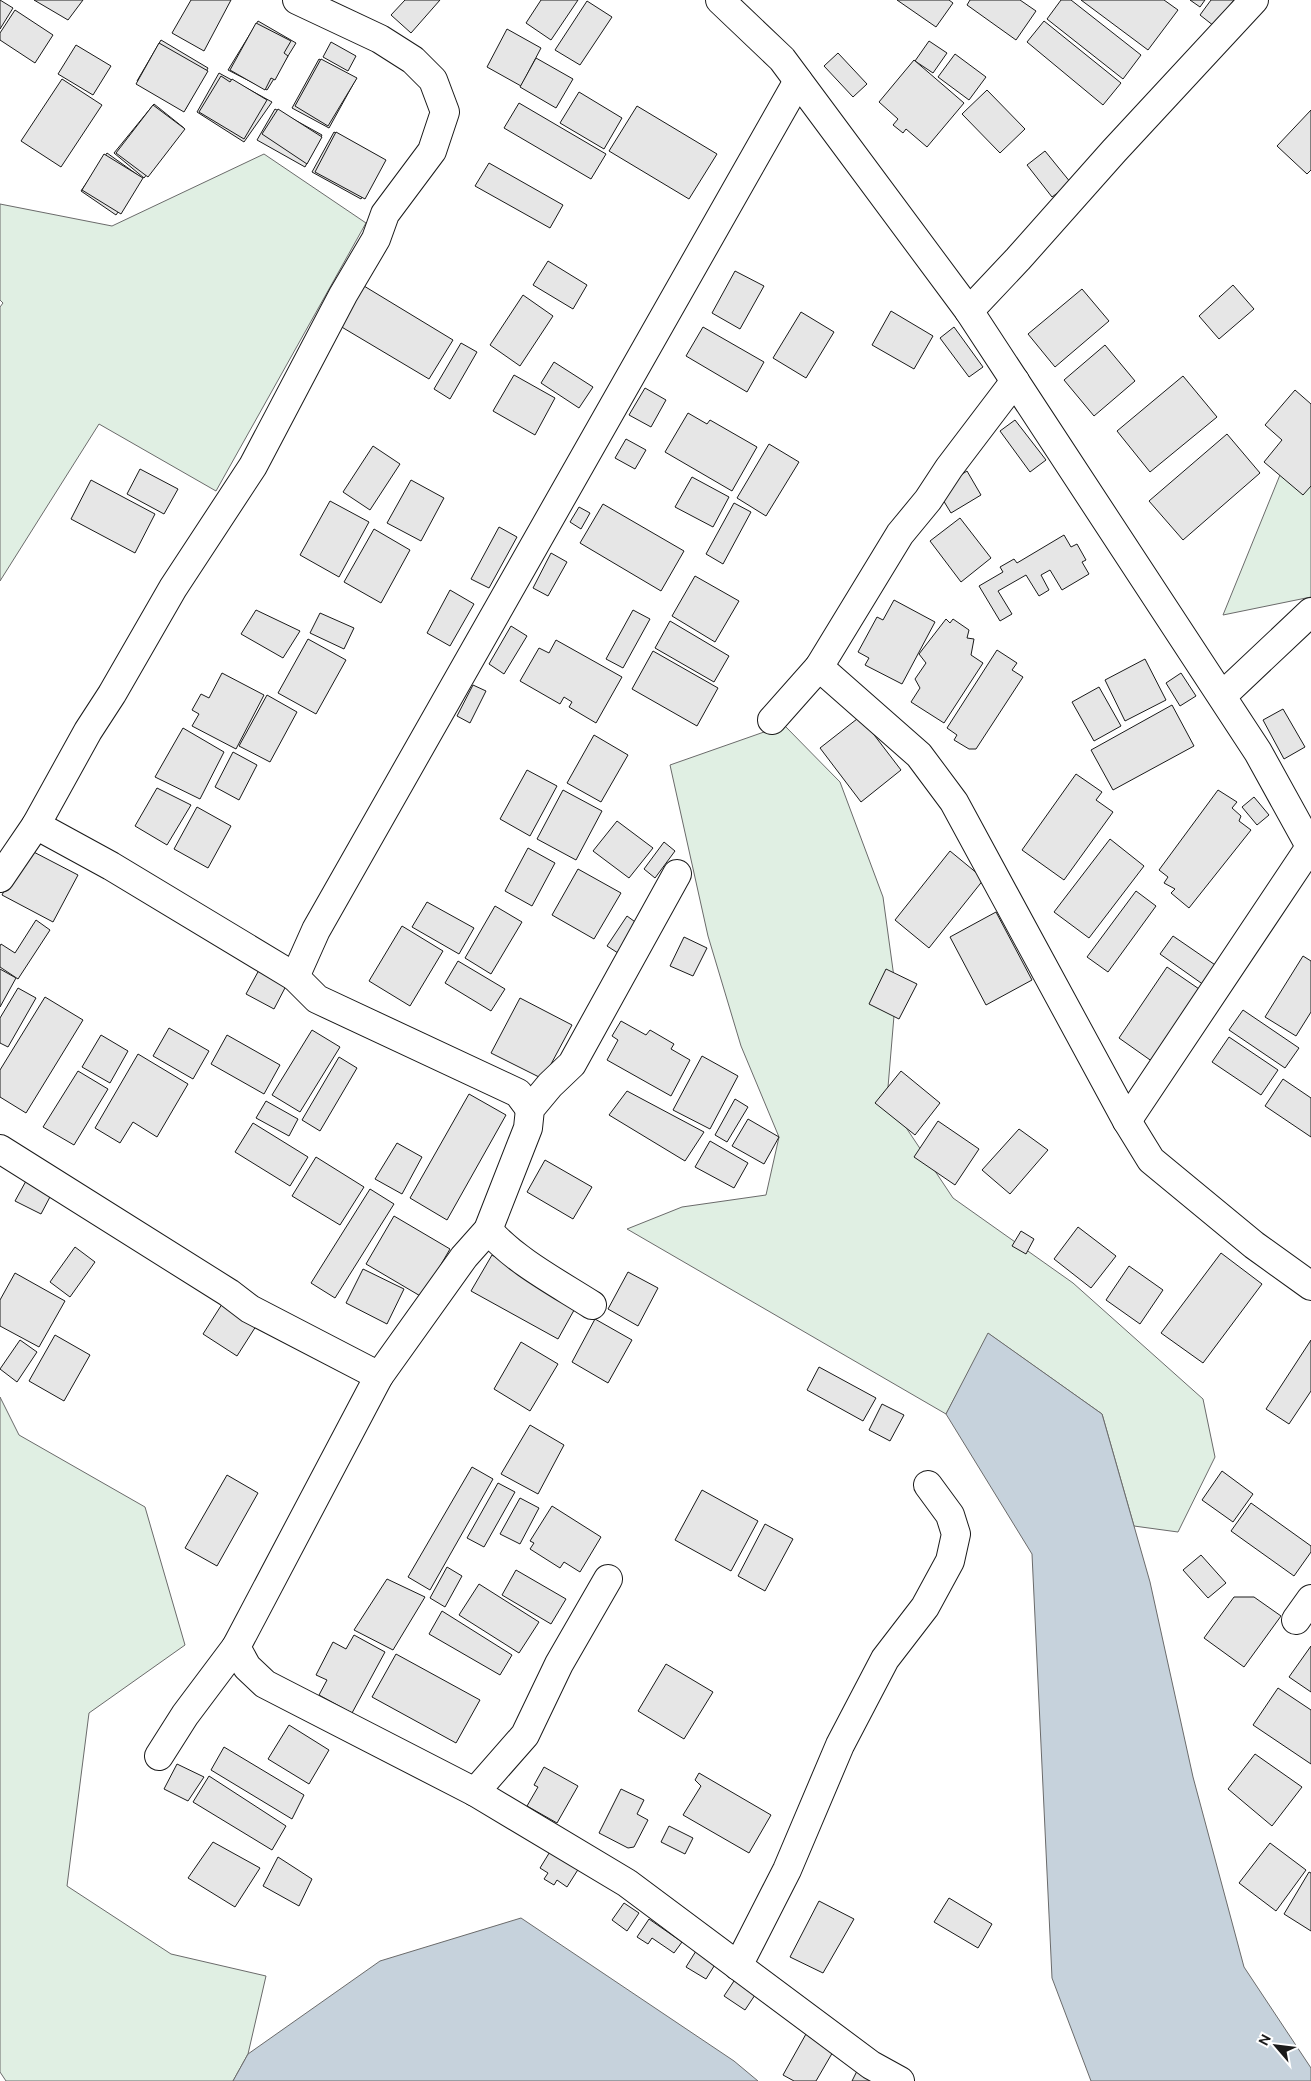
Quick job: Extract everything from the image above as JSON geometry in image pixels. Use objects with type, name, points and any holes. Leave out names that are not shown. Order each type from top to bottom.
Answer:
[{"type":"street","points":[[0,878],[36,825],[88,731],[112,694],[173,588],[253,466],[343,294],[376,239],[385,214],[432,151],[445,112],[433,80],[413,60],[380,39],[298,0]]},
{"type":"street","points":[[720,0],[782,59],[969,311],[1258,752],[1311,848],[1127,1121]]},
{"type":"street","points":[[969,311],[1018,259],[1114,150],[1254,0]]},
{"type":"street","points":[[295,977],[316,930],[798,81]]},
{"type":"street","points":[[772,720],[819,667],[900,534],[928,500],[949,468],[1015,381]]},
{"type":"street","points":[[1222,696],[1311,612]]},
{"type":"street","points":[[819,667],[919,755],[954,802],[1127,1121],[1151,1160],[1254,1246],[1311,1286]]},
{"type":"street","points":[[36,825],[111,866],[295,977],[317,1000],[518,1093],[530,1109]]},
{"type":"street","points":[[159,1756],[185,1715],[236,1647],[379,1376],[464,1257],[488,1230],[528,1128],[530,1109],[550,1085],[572,1064],[677,874]]},
{"type":"street","points":[[0,1149],[220,1288],[250,1309],[379,1376]]},
{"type":"street","points":[[488,1230],[518,1259],[592,1305]]},
{"type":"street","points":[[738,1966],[788,1870],[840,1746],[885,1659],[926,1606],[950,1560],[956,1534],[950,1515],[928,1485]]},
{"type":"street","points":[[475,1792],[525,1735],[559,1664],[608,1579]]},
{"type":"street","points":[[236,1647],[247,1667],[265,1684],[475,1792],[627,1883],[871,2065],[900,2081]]},
{"type":"green space","points":[[264,154],[366,223],[216,491],[99,424],[0,581],[0,307],[3,303],[0,300],[0,204],[112,226]]},
{"type":"green space","points":[[1311,410],[1311,597],[1223,615],[1306,411]]},
{"type":"green space","points":[[784,725],[840,782],[883,897],[896,992],[887,1099],[953,1198],[1073,1283],[1203,1399],[1215,1457],[1178,1532],[1134,1526],[1102,1414],[989,1334],[946,1414],[627,1229],[682,1207],[766,1195],[779,1137],[741,1046],[708,936],[670,765]]},
{"type":"green space","points":[[0,1397],[19,1435],[145,1507],[185,1645],[89,1713],[67,1886],[171,1954],[266,1976],[248,2054],[233,2081],[6,2081],[0,2072]]},
{"type":"shaded area","points":[[988,1333],[1102,1414],[1150,1582],[1193,1777],[1244,1967],[1311,2068],[1311,2081],[1091,2081],[1052,1978],[1032,1554],[946,1414]]},
{"type":"shaded area","points":[[521,1918],[734,2061],[758,2081],[233,2081],[248,2054],[380,1961]]},
{"type":"building","points":[[0,0],[13,8],[0,29]]},
{"type":"building","points":[[34,0],[83,0],[68,20]]},
{"type":"building","points":[[191,0],[231,0],[204,51],[172,33]]},
{"type":"building","points":[[405,0],[440,0],[411,33],[391,15]]},
{"type":"building","points":[[541,0],[578,0],[551,40],[526,23]]},
{"type":"building","points":[[897,0],[949,0],[953,3],[936,27]]},
{"type":"building","points":[[970,0],[1020,0],[1036,11],[1016,40],[967,5]]},
{"type":"building","points":[[1061,0],[1071,0],[1141,55],[1123,79],[1047,19]]},
{"type":"building","points":[[1081,0],[1164,0],[1178,10],[1148,50]]},
{"type":"building","points":[[1190,0],[1205,0],[1200,7]]},
{"type":"building","points":[[1211,0],[1234,0],[1214,26],[1200,15]]},
{"type":"building","points":[[587,1],[612,17],[580,65],[555,50]]},
{"type":"building","points":[[15,10],[53,35],[35,63],[0,40],[0,33]]},
{"type":"building","points":[[258,21],[296,43],[267,90],[228,70]]},
{"type":"building","points":[[1044,21],[1121,83],[1103,105],[1027,42]]},
{"type":"building","points":[[256,23],[291,41],[284,53],[288,56],[275,80],[271,78],[265,90],[230,70]]},
{"type":"building","points":[[507,29],[541,48],[521,86],[487,67]]},
{"type":"building","points":[[161,40],[208,68],[185,110],[137,81]]},
{"type":"building","points":[[929,41],[947,53],[933,73],[915,61]]},
{"type":"building","points":[[331,42],[356,56],[348,71],[323,57]]},
{"type":"building","points":[[159,43],[208,71],[184,112],[136,84]]},
{"type":"building","points":[[76,45],[111,66],[93,95],[58,74]]},
{"type":"building","points":[[838,53],[867,84],[853,97],[824,66]]},
{"type":"building","points":[[955,54],[986,77],[969,100],[938,77]]},
{"type":"building","points":[[536,58],[573,79],[556,108],[520,87]]},
{"type":"building","points":[[319,59],[356,79],[329,128],[292,108]]},
{"type":"building","points":[[321,59],[357,78],[328,126],[295,106]]},
{"type":"building","points":[[914,60],[964,103],[927,147],[906,129],[903,133],[893,125],[898,119],[879,102]]},
{"type":"building","points":[[219,73],[272,102],[244,142],[197,112]]},
{"type":"building","points":[[221,76],[230,82],[232,79],[267,100],[244,139],[199,112]]},
{"type":"building","points":[[62,79],[102,105],[61,167],[21,141]]},
{"type":"building","points":[[987,90],[1025,129],[1000,153],[962,114]]},
{"type":"building","points":[[579,92],[622,118],[604,149],[560,123]]},
{"type":"building","points":[[519,103],[606,154],[591,179],[504,128]]},
{"type":"building","points":[[154,104],[184,128],[144,178],[114,153]]},
{"type":"building","points":[[153,105],[185,129],[148,177],[116,153]]},
{"type":"building","points":[[637,106],[717,154],[689,199],[609,151]]},
{"type":"building","points":[[275,109],[322,135],[305,167],[257,140]]},
{"type":"building","points":[[278,109],[322,137],[307,164],[262,134]]},
{"type":"building","points":[[1311,110],[1311,170],[1307,174],[1277,146]]},
{"type":"building","points":[[334,132],[383,159],[361,199],[312,172]]},
{"type":"building","points":[[336,132],[386,160],[365,199],[315,172]]},
{"type":"building","points":[[1045,151],[1071,183],[1052,197],[1027,165]]},
{"type":"building","points":[[107,153],[142,178],[116,215],[81,191]]},
{"type":"building","points":[[104,154],[143,178],[121,214],[82,190]]},
{"type":"building","points":[[489,163],[563,205],[550,228],[475,186]]},
{"type":"building","points":[[548,261],[587,285],[573,309],[533,285]]},
{"type":"building","points":[[735,271],[764,286],[740,329],[712,313]]},
{"type":"building","points":[[1233,285],[1254,309],[1219,339],[1199,316]]},
{"type":"building","points":[[364,286],[453,340],[429,379],[340,326]]},
{"type":"building","points":[[1082,289],[1109,321],[1055,367],[1028,334]]},
{"type":"building","points":[[523,295],[553,316],[520,366],[490,345]]},
{"type":"building","points":[[891,311],[933,336],[914,369],[872,345]]},
{"type":"building","points":[[801,312],[834,332],[806,378],[773,358]]},
{"type":"building","points":[[703,327],[764,362],[747,392],[686,356]]},
{"type":"building","points":[[954,327],[983,367],[969,377],[940,338]]},
{"type":"building","points":[[461,343],[477,352],[450,399],[434,389]]},
{"type":"building","points":[[1105,345],[1135,381],[1094,416],[1064,380]]},
{"type":"building","points":[[554,362],[593,387],[579,408],[541,383]]},
{"type":"building","points":[[514,375],[555,398],[535,435],[493,411]]},
{"type":"building","points":[[1183,376],[1217,417],[1150,472],[1117,431]]},
{"type":"building","points":[[645,388],[666,400],[651,427],[629,415]]},
{"type":"building","points":[[1295,390],[1311,404],[1311,486],[1303,495],[1264,462],[1282,440],[1265,425]]},
{"type":"building","points":[[688,413],[707,424],[710,420],[757,447],[732,491],[665,452]]},
{"type":"building","points":[[1015,420],[1046,460],[1030,472],[1000,431]]},
{"type":"building","points":[[1227,434],[1260,473],[1183,540],[1149,501]]},
{"type":"building","points":[[626,439],[646,450],[635,469],[615,458]]},
{"type":"building","points":[[769,444],[799,462],[766,516],[737,498]]},
{"type":"building","points":[[373,446],[400,464],[370,510],[343,492]]},
{"type":"building","points":[[140,469],[178,489],[164,514],[127,494]]},
{"type":"building","points":[[967,471],[981,495],[951,513],[937,490]]},
{"type":"building","points":[[692,477],[729,497],[713,527],[675,507]]},
{"type":"building","points":[[91,480],[155,514],[135,553],[71,519]]},
{"type":"building","points":[[411,480],[444,498],[421,541],[387,523]]},
{"type":"building","points":[[330,501],[369,522],[339,577],[300,555]]},
{"type":"building","points":[[734,503],[751,512],[723,564],[706,554]]},
{"type":"building","points":[[603,504],[684,551],[661,591],[580,543]]},
{"type":"building","points":[[579,507],[590,513],[581,529],[570,522]]},
{"type":"building","points":[[960,518],[991,558],[961,582],[930,541]]},
{"type":"building","points":[[499,527],[517,537],[489,588],[471,579]]},
{"type":"building","points":[[374,529],[410,550],[381,603],[344,582]]},
{"type":"building","points":[[1064,535],[1071,547],[1077,544],[1086,560],[1082,562],[1089,574],[1062,590],[1050,570],[1041,575],[1049,590],[1039,596],[1026,575],[998,591],[1012,614],[1000,621],[979,586],[1003,572],[1000,567],[1014,559],[1017,563]]},
{"type":"building","points":[[551,553],[567,562],[548,596],[533,588]]},
{"type":"building","points":[[695,576],[739,601],[715,642],[672,616]]},
{"type":"building","points":[[450,590],[474,604],[450,646],[427,633]]},
{"type":"building","points":[[894,600],[935,622],[902,684],[865,665],[869,658],[858,652],[877,617],[883,620]]},
{"type":"building","points":[[256,610],[300,631],[283,658],[241,634]]},
{"type":"building","points":[[633,610],[650,619],[623,668],[606,659]]},
{"type":"building","points":[[320,613],[354,628],[344,649],[310,633]]},
{"type":"building","points":[[946,619],[950,623],[953,619],[969,630],[967,638],[974,639],[971,655],[983,663],[944,723],[911,702],[920,688],[915,679],[926,663],[919,654]]},
{"type":"building","points":[[670,621],[729,656],[714,682],[655,648]]},
{"type":"building","points":[[511,626],[527,636],[504,674],[489,664]]},
{"type":"building","points":[[308,639],[346,660],[316,714],[278,693]]},
{"type":"building","points":[[556,640],[622,677],[596,723],[569,707],[572,702],[564,697],[560,704],[520,681],[539,648],[549,653]]},
{"type":"building","points":[[997,650],[1017,663],[1012,670],[1023,677],[976,749],[969,749],[954,740],[957,735],[947,728]]},
{"type":"building","points":[[653,651],[718,688],[697,726],[632,689]]},
{"type":"building","points":[[1145,659],[1166,700],[1125,721],[1105,680]]},
{"type":"building","points":[[222,673],[264,695],[236,749],[192,726],[199,714],[192,710],[201,694],[209,698]]},
{"type":"building","points":[[1181,673],[1196,696],[1180,706],[1166,683]]},
{"type":"building","points":[[473,685],[486,691],[470,723],[457,716]]},
{"type":"building","points":[[1099,687],[1121,726],[1094,741],[1072,702]]},
{"type":"building","points":[[267,695],[297,712],[270,762],[239,746]]},
{"type":"building","points":[[1172,705],[1194,746],[1113,790],[1091,750]]},
{"type":"building","points":[[1283,709],[1305,747],[1284,759],[1263,720]]},
{"type":"building","points":[[857,719],[865,723],[901,770],[861,802],[820,748]]},
{"type":"building","points":[[183,728],[224,752],[200,799],[155,777]]},
{"type":"building","points":[[594,735],[628,755],[601,802],[567,783]]},
{"type":"building","points":[[233,752],[257,765],[239,800],[215,787]]},
{"type":"building","points":[[527,770],[557,786],[530,836],[500,819]]},
{"type":"building","points":[[1076,774],[1102,792],[1096,800],[1113,812],[1064,880],[1022,850]]},
{"type":"building","points":[[157,788],[191,805],[167,845],[135,826]]},
{"type":"building","points":[[563,790],[602,811],[576,860],[537,839]]},
{"type":"building","points":[[1218,790],[1237,802],[1232,808],[1241,816],[1239,821],[1251,830],[1189,908],[1171,893],[1175,889],[1164,883],[1168,877],[1159,870]]},
{"type":"building","points":[[1254,797],[1269,815],[1257,825],[1242,807]]},
{"type":"building","points":[[197,807],[231,826],[208,868],[174,849]]},
{"type":"building","points":[[617,821],[653,848],[629,878],[593,851]]},
{"type":"building","points":[[1110,839],[1144,866],[1089,938],[1054,912]]},
{"type":"building","points":[[664,842],[675,851],[655,878],[644,869]]},
{"type":"building","points":[[26,848],[78,875],[53,922],[2,895]]},
{"type":"building","points":[[528,848],[555,863],[532,906],[505,891]]},
{"type":"building","points":[[950,851],[984,879],[929,948],[895,920]]},
{"type":"building","points":[[578,869],[621,893],[594,939],[552,915]]},
{"type":"building","points":[[1136,891],[1156,906],[1108,972],[1087,957]]},
{"type":"building","points":[[427,902],[474,928],[459,954],[412,927]]},
{"type":"building","points":[[495,906],[522,922],[491,974],[465,958]]},
{"type":"building","points":[[996,912],[1032,980],[986,1005],[950,937]]},
{"type":"building","points":[[627,916],[638,924],[618,953],[607,946]]},
{"type":"building","points":[[36,920],[50,930],[18,979],[0,967],[0,946],[1,944],[15,953]]},
{"type":"building","points":[[402,926],[443,951],[410,1006],[369,981]]},
{"type":"building","points":[[1173,936],[1224,971],[1211,990],[1160,954]]},
{"type":"building","points":[[684,937],[707,948],[693,976],[670,966]]},
{"type":"building","points":[[1303,956],[1311,961],[1311,1012],[1296,1036],[1265,1017]]},
{"type":"building","points":[[458,961],[505,989],[491,1011],[445,983]]},
{"type":"building","points":[[1167,967],[1202,991],[1153,1062],[1119,1038]]},
{"type":"building","points":[[0,969],[16,978],[0,1007]]},
{"type":"building","points":[[886,969],[917,984],[899,1019],[869,1004]]},
{"type":"building","points":[[259,970],[286,986],[274,1009],[246,994]]},
{"type":"building","points":[[18,988],[36,998],[8,1047],[0,1043],[0,1018]]},
{"type":"building","points":[[45,997],[83,1020],[26,1113],[0,1097],[0,1070]]},
{"type":"building","points":[[520,998],[572,1025],[543,1079],[491,1053]]},
{"type":"building","points":[[1243,1010],[1299,1048],[1285,1068],[1229,1030]]},
{"type":"building","points":[[621,1021],[646,1035],[650,1030],[674,1044],[671,1049],[690,1060],[671,1096],[607,1060],[618,1040],[612,1036]]},
{"type":"building","points":[[169,1028],[209,1051],[193,1079],[153,1056]]},
{"type":"building","points":[[312,1030],[340,1047],[300,1112],[272,1095]]},
{"type":"building","points":[[101,1035],[128,1051],[110,1083],[82,1067]]},
{"type":"building","points":[[227,1035],[280,1065],[264,1094],[211,1064]]},
{"type":"building","points":[[1229,1037],[1278,1070],[1261,1095],[1212,1062]]},
{"type":"building","points":[[138,1054],[188,1084],[157,1137],[133,1122],[120,1143],[95,1128]]},
{"type":"building","points":[[702,1056],[738,1076],[710,1129],[673,1110]]},
{"type":"building","points":[[339,1057],[357,1068],[320,1131],[302,1120]]},
{"type":"building","points":[[78,1071],[108,1089],[74,1145],[43,1127]]},
{"type":"building","points":[[901,1071],[940,1103],[915,1135],[875,1103]]},
{"type":"building","points":[[1283,1079],[1311,1098],[1311,1137],[1265,1106]]},
{"type":"building","points":[[627,1091],[704,1132],[685,1161],[609,1115]]},
{"type":"building","points":[[469,1094],[506,1115],[447,1220],[410,1198]]},
{"type":"building","points":[[735,1099],[748,1107],[727,1142],[715,1135]]},
{"type":"building","points":[[266,1101],[298,1119],[289,1136],[256,1118]]},
{"type":"building","points":[[748,1119],[779,1137],[764,1164],[732,1146]]},
{"type":"building","points":[[938,1121],[979,1149],[955,1185],[914,1157]]},
{"type":"building","points":[[253,1123],[308,1157],[290,1186],[235,1152]]},
{"type":"building","points":[[1019,1129],[1048,1150],[1010,1194],[982,1170]]},
{"type":"building","points":[[710,1141],[748,1163],[734,1188],[695,1167]]},
{"type":"building","points":[[397,1143],[422,1157],[402,1194],[375,1179]]},
{"type":"building","points":[[316,1157],[364,1187],[340,1225],[292,1196]]},
{"type":"building","points":[[545,1160],[592,1187],[573,1219],[527,1192]]},
{"type":"building","points":[[26,1181],[51,1195],[41,1214],[15,1201]]},
{"type":"building","points":[[370,1189],[394,1204],[335,1298],[311,1283]]},
{"type":"building","points":[[394,1216],[450,1249],[422,1297],[366,1264]]},
{"type":"building","points":[[1078,1227],[1116,1256],[1091,1288],[1054,1259]]},
{"type":"building","points":[[1021,1231],[1034,1239],[1026,1254],[1012,1246]]},
{"type":"building","points":[[75,1247],[95,1262],[70,1297],[50,1282]]},
{"type":"building","points":[[1221,1253],[1262,1284],[1203,1363],[1161,1333]]},
{"type":"building","points":[[492,1255],[578,1303],[558,1339],[471,1291]]},
{"type":"building","points":[[1129,1266],[1163,1290],[1140,1324],[1106,1300]]},
{"type":"building","points":[[363,1269],[404,1289],[387,1324],[346,1303]]},
{"type":"building","points":[[628,1272],[658,1288],[638,1326],[608,1309]]},
{"type":"building","points":[[15,1273],[65,1301],[39,1347],[0,1326],[0,1300]]},
{"type":"building","points":[[224,1301],[258,1323],[237,1356],[203,1334]]},
{"type":"building","points":[[595,1319],[632,1340],[608,1383],[572,1362]]},
{"type":"building","points":[[55,1335],[90,1355],[64,1401],[29,1381]]},
{"type":"building","points":[[20,1340],[37,1352],[17,1382],[0,1369]]},
{"type":"building","points":[[1311,1340],[1311,1391],[1289,1424],[1266,1409]]},
{"type":"building","points":[[521,1342],[558,1364],[530,1411],[494,1389]]},
{"type":"building","points":[[819,1367],[876,1398],[863,1421],[807,1390]]},
{"type":"building","points":[[882,1404],[904,1415],[890,1441],[869,1430]]},
{"type":"building","points":[[530,1425],[564,1445],[538,1494],[501,1474]]},
{"type":"building","points":[[472,1467],[493,1479],[430,1590],[408,1577]]},
{"type":"building","points":[[1222,1471],[1253,1494],[1233,1522],[1202,1500]]},
{"type":"building","points":[[227,1475],[258,1493],[217,1566],[185,1548]]},
{"type":"building","points":[[498,1483],[515,1492],[484,1547],[467,1538]]},
{"type":"building","points":[[702,1490],[758,1521],[731,1571],[675,1540]]},
{"type":"building","points":[[520,1498],[539,1508],[520,1544],[500,1534]]},
{"type":"building","points":[[1251,1503],[1311,1546],[1311,1552],[1294,1576],[1231,1531]]},
{"type":"building","points":[[552,1506],[601,1537],[580,1572],[564,1562],[560,1568],[530,1549],[534,1543],[530,1541]]},
{"type":"building","points":[[765,1524],[793,1539],[765,1591],[738,1576]]},
{"type":"building","points":[[1201,1555],[1226,1583],[1208,1598],[1183,1570]]},
{"type":"building","points":[[447,1567],[462,1576],[445,1607],[430,1598]]},
{"type":"building","points":[[516,1570],[566,1599],[551,1624],[502,1595]]},
{"type":"building","points":[[387,1579],[425,1597],[393,1650],[354,1630]]},
{"type":"building","points":[[479,1584],[539,1622],[519,1653],[459,1615]]},
{"type":"building","points":[[1234,1597],[1254,1597],[1281,1616],[1244,1667],[1204,1638]]},
{"type":"building","points":[[442,1611],[512,1655],[500,1675],[429,1634]]},
{"type":"building","points":[[354,1635],[385,1652],[352,1713],[319,1695],[327,1680],[316,1675],[333,1642],[346,1649]]},
{"type":"building","points":[[1311,1646],[1311,1692],[1289,1677]]},
{"type":"building","points":[[396,1654],[480,1700],[456,1743],[372,1697]]},
{"type":"building","points":[[666,1664],[713,1692],[684,1739],[638,1711]]},
{"type":"building","points":[[1278,1688],[1311,1710],[1311,1764],[1253,1725]]},
{"type":"building","points":[[289,1725],[329,1750],[309,1784],[268,1759]]},
{"type":"building","points":[[224,1747],[304,1795],[292,1819],[211,1770]]},
{"type":"building","points":[[1255,1754],[1302,1787],[1272,1826],[1228,1789]]},
{"type":"building","points":[[177,1764],[204,1777],[188,1801],[164,1789]]},
{"type":"building","points":[[544,1767],[578,1786],[557,1823],[527,1806],[538,1787],[534,1785]]},
{"type":"building","points":[[699,1773],[771,1815],[749,1853],[683,1815],[701,1786],[695,1780]]},
{"type":"building","points":[[209,1776],[286,1826],[272,1850],[193,1802]]},
{"type":"building","points":[[621,1789],[644,1800],[637,1814],[648,1820],[634,1847],[628,1848],[599,1833]]},
{"type":"building","points":[[669,1826],[693,1838],[685,1854],[661,1842]]},
{"type":"building","points":[[213,1842],[260,1868],[235,1907],[188,1878]]},
{"type":"building","points":[[1270,1843],[1306,1870],[1276,1911],[1239,1883]]},
{"type":"building","points":[[551,1850],[579,1868],[567,1887],[557,1880],[554,1885],[544,1879],[548,1873],[540,1868]]},
{"type":"building","points":[[278,1857],[312,1879],[299,1906],[263,1886]]},
{"type":"building","points":[[1309,1872],[1311,1873],[1311,1931],[1284,1914]]},
{"type":"building","points":[[949,1898],[992,1924],[978,1948],[934,1922]]},
{"type":"building","points":[[819,1901],[854,1919],[823,1973],[790,1957]]},
{"type":"building","points":[[624,1903],[639,1913],[627,1931],[612,1920]]},
{"type":"building","points":[[649,1919],[682,1942],[674,1953],[652,1938],[648,1944],[637,1937]]},
{"type":"building","points":[[696,1951],[716,1963],[706,1979],[686,1967]]},
{"type":"building","points":[[738,1975],[759,1989],[745,2010],[724,1996]]},
{"type":"building","points":[[806,2034],[834,2050],[816,2081],[794,2081],[783,2075]]},
{"type":"building","points":[[862,2061],[890,2081],[852,2081]]}]
